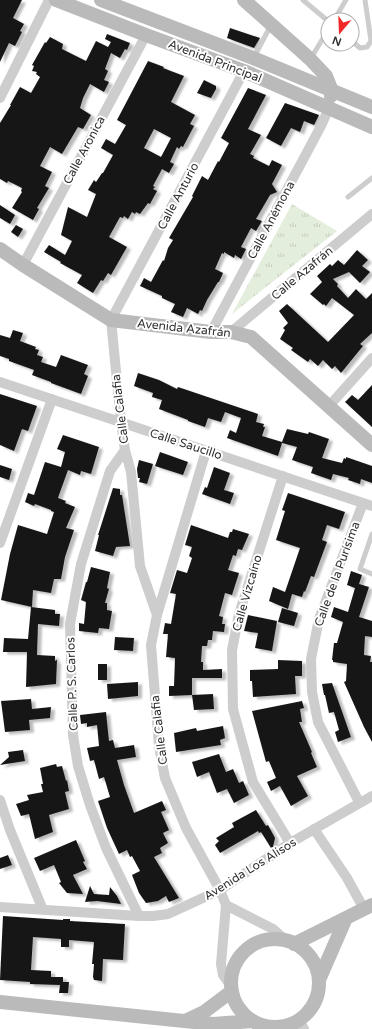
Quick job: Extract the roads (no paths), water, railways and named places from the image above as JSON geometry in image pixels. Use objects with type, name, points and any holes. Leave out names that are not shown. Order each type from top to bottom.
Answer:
[{"type":"street","points":[[0,98],[49,0]]},
{"type":"street","name":"Avenida Principal","points":[[56,0],[244,71],[372,127]]},
{"type":"street","name":"Avenida Principal","points":[[101,0],[253,58],[372,107]]},
{"type":"street","points":[[244,0],[310,59],[326,76],[332,91],[329,108]]},
{"type":"street","name":"Calle Aronica","points":[[23,265],[146,35]]},
{"type":"street","name":"Calle Anturio","points":[[111,320],[244,71]]},
{"type":"street","name":"Calle Anémona","points":[[211,332],[329,108]]},
{"type":"street","name":"Calle Azafrán","points":[[231,332],[372,214]]},
{"type":"street","name":"Avenida Azafrán","points":[[0,249],[111,320],[211,332],[231,332],[251,337],[372,445]]},
{"type":"street","name":"Calle Calafia","points":[[111,320],[121,422],[125,450],[131,472],[140,566],[157,615]]},
{"type":"street","points":[[329,406],[372,358]]},
{"type":"street","name":"Calle Saucillo","points":[[0,382],[368,504]]},
{"type":"street","points":[[0,543],[52,399]]},
{"type":"street","name":"Calle P. S. Carlos","points":[[125,450],[110,471],[81,564],[70,624],[73,735],[78,766],[90,805],[106,848],[139,916]]},
{"type":"street","name":"Calle Calafia","points":[[206,451],[157,615],[151,645],[159,746],[165,778],[186,828],[220,890],[226,904],[221,964],[223,975],[231,988]]},
{"type":"street","name":"Calle Vizcaíno","points":[[283,476],[239,614],[232,650],[232,709],[253,782],[290,843]]},
{"type":"street","name":"Calle de la Purísima","points":[[359,802],[318,722],[312,692],[311,659],[320,619],[368,504]]},
{"type":"street","name":"Avenida Los Alisos","points":[[0,907],[139,916],[168,914],[220,890],[290,843],[359,802],[372,796]]},
{"type":"street","points":[[0,800],[10,830],[43,910]]},
{"type":"street","points":[[226,904],[273,929],[291,943],[302,949],[311,959],[317,971],[319,980],[318,992],[314,1003],[301,1025],[276,1027],[264,1026],[245,1016],[234,1000],[231,988],[232,972],[238,959],[248,949],[260,942],[274,940],[291,943],[368,907],[314,830]]},
{"type":"street","points":[[319,980],[346,918]]},
{"type":"street","points":[[184,1022],[204,1012],[231,988]]},
{"type":"street","points":[[0,1002],[184,1022],[213,1027],[253,1021]]},
{"type":"lane","points":[[303,0],[320,14]]},
{"type":"lane","points":[[339,12],[346,0]]},
{"type":"lane","points":[[360,48],[367,47],[371,41],[365,0]]},
{"type":"lane","points":[[253,58],[272,25]]},
{"type":"lane","points":[[310,59],[320,43]]},
{"type":"lane","points":[[348,197],[372,178]]},
{"type":"lane","points":[[372,534],[370,550],[360,569],[372,574]]}]
